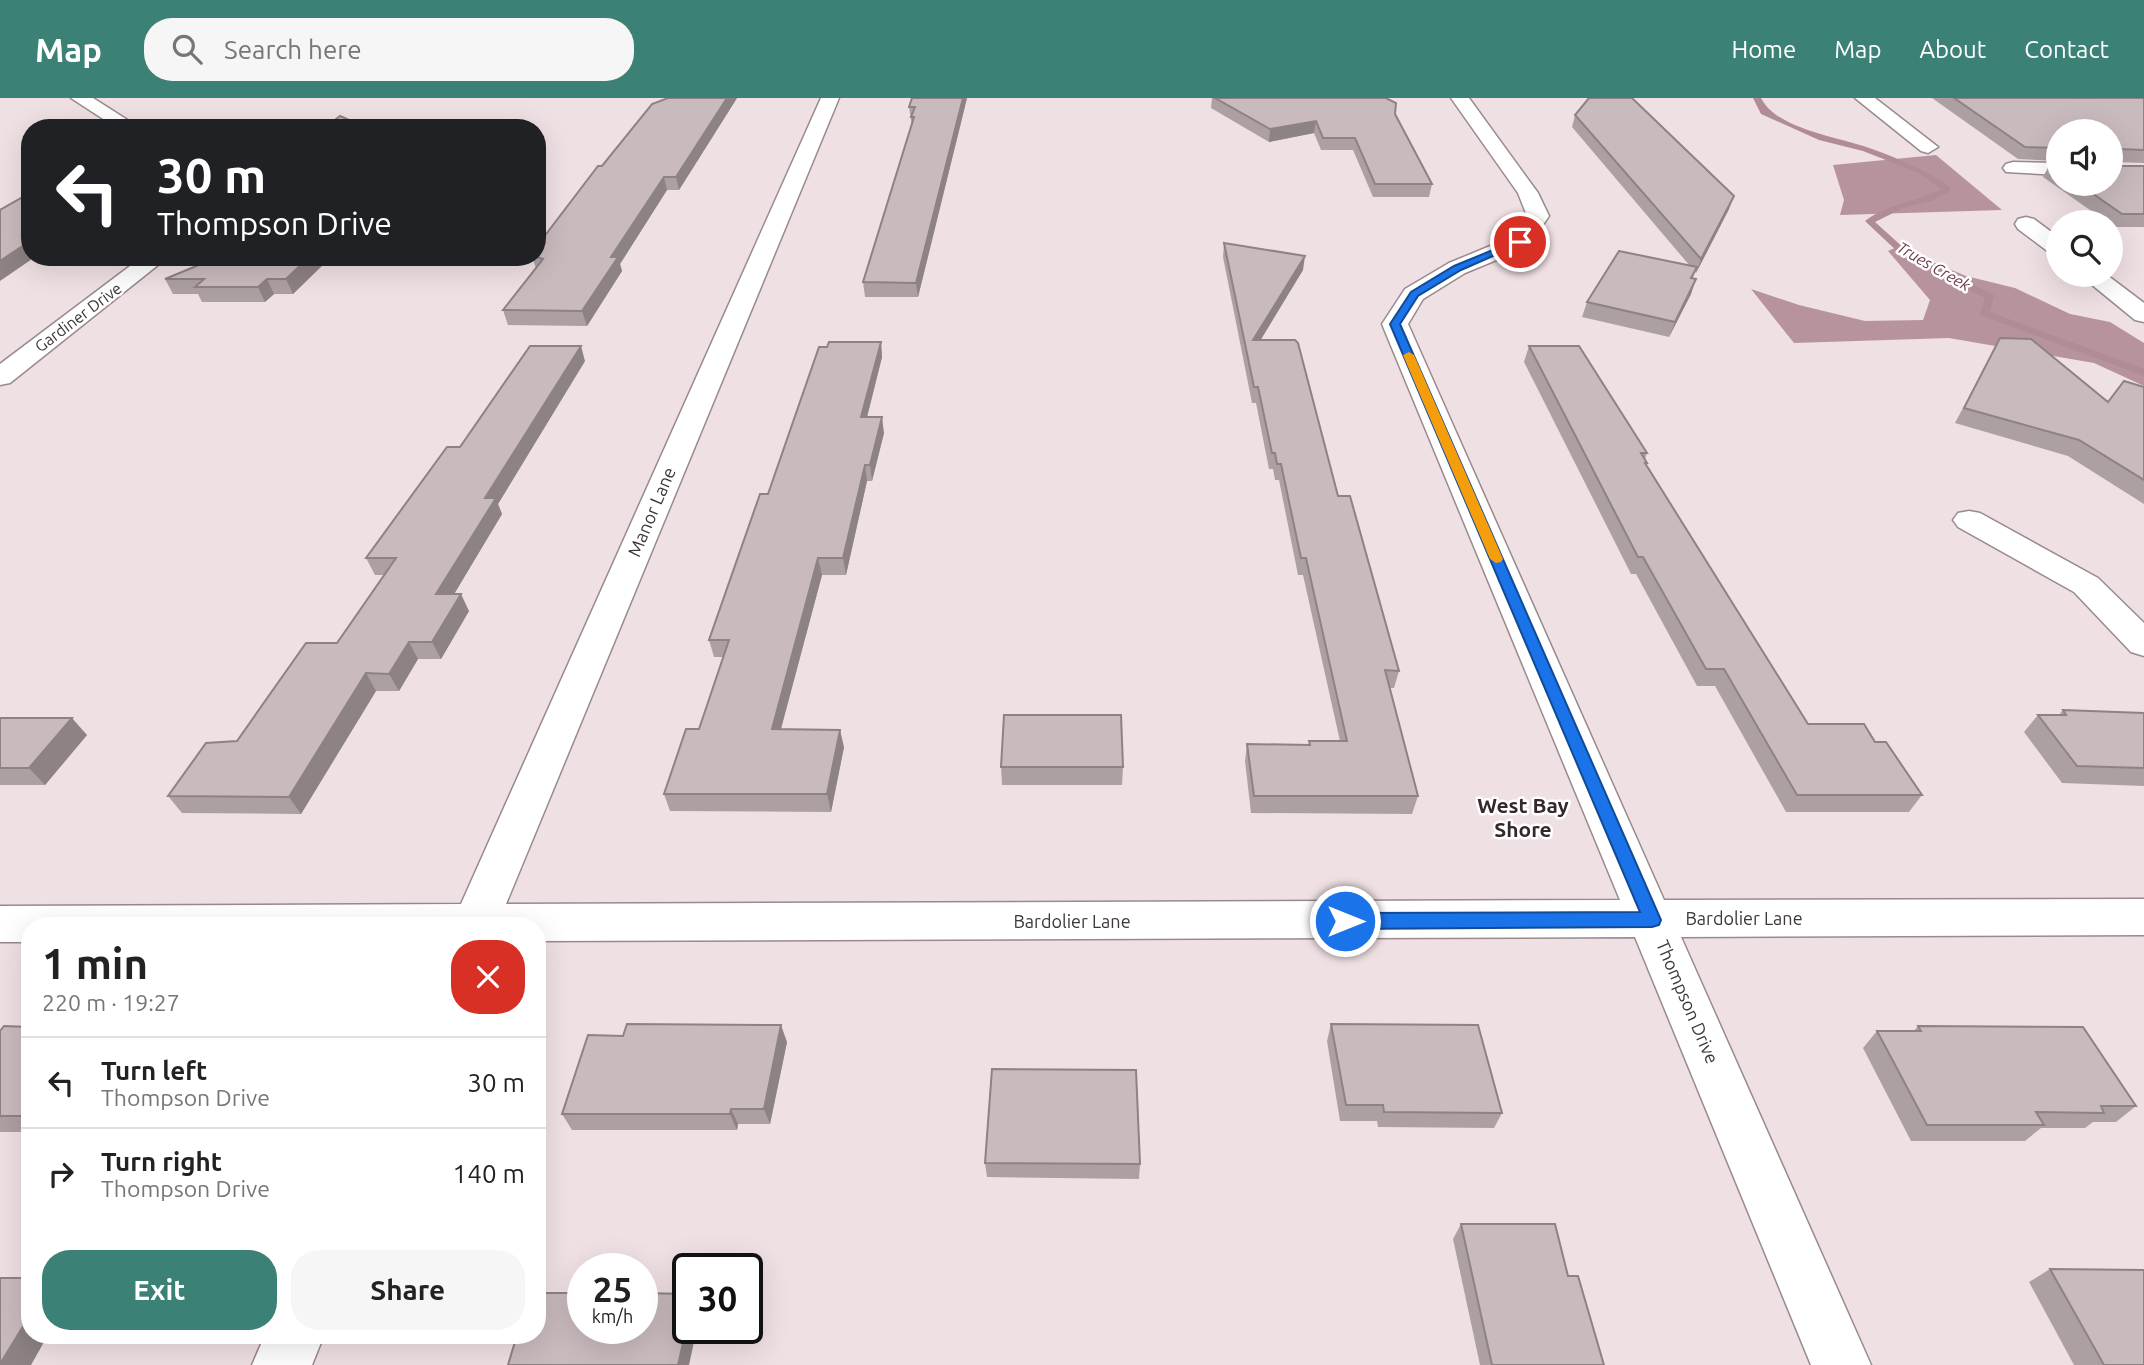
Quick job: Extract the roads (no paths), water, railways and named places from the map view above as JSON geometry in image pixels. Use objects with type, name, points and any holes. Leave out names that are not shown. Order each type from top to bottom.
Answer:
[{"type":"street","points":[[80,98],[116,119]]},
{"type":"street","name":"Manor Lane","points":[[477,917],[830,98]]},
{"type":"street","name":"Thompson Drive","points":[[1460,98],[1528,193],[1538,216],[1520,242],[1457,268],[1414,294],[1395,324],[1841,1365]]},
{"type":"street","points":[[1864,98],[1928,147]]},
{"type":"street","points":[[2013,168],[2046,169]]},
{"type":"street","points":[[2026,224],[2046,239]]},
{"type":"street","name":"Gardiner Drive","points":[[0,377],[145,266]]},
{"type":"street","points":[[2107,287],[2144,316]]},
{"type":"street","points":[[1969,520],[2086,585],[2144,644]]},
{"type":"street","name":"Bardolier Lane","points":[[546,925],[2144,917]]},
{"type":"street","name":"Bardolier Lane","points":[[0,924],[21,924]]},
{"type":"street","points":[[282,1365],[291,1344]]},
{"type":"waterway","name":"Trues Creek","points":[[1757,98],[1764,112],[1822,138],[1866,149],[1922,171],[1947,189],[1929,199],[1902,205],[1869,221],[1903,252],[1990,297],[1984,313],[2144,373]]},
{"type":"district","name":"West Bay Shore","points":[[1523,818]]}]
